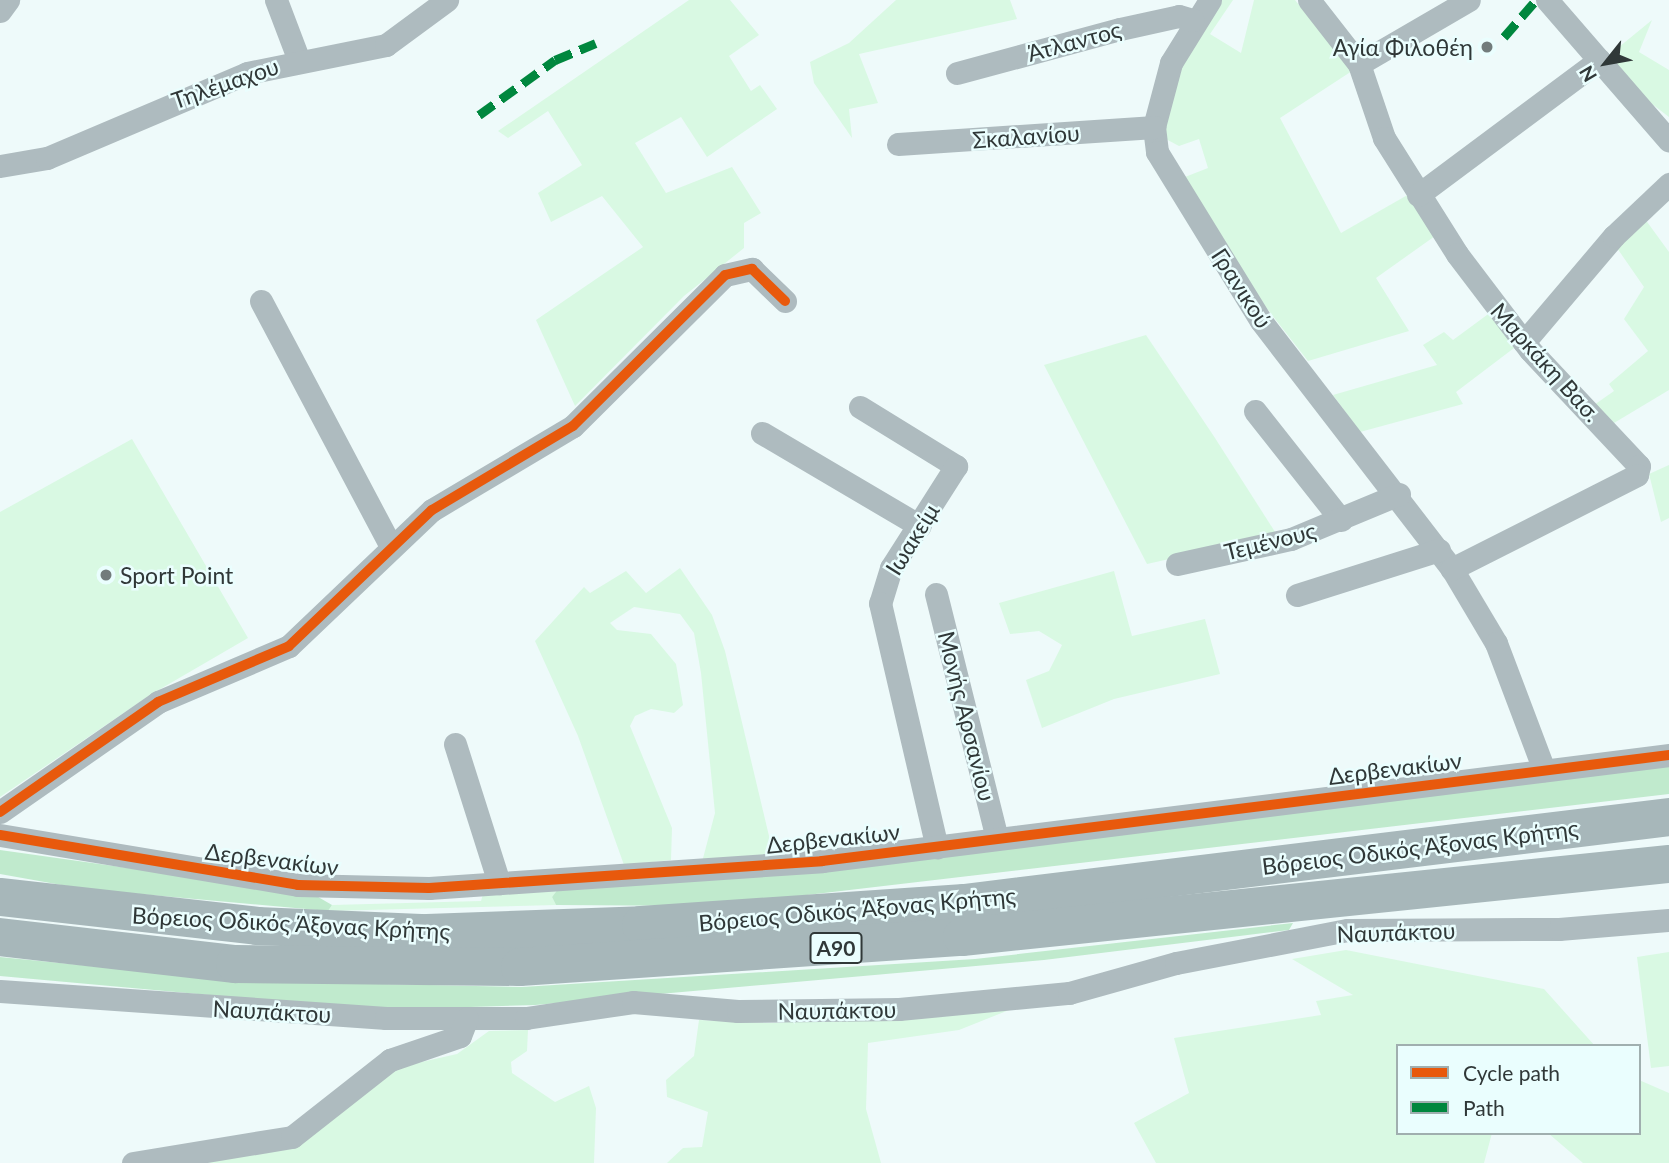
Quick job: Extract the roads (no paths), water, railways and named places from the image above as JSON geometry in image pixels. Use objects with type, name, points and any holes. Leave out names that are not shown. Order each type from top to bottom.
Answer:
[{"type":"highway","name":"Βόρειος Οδικός Άξονας Κρήτης","points":[[0,897],[270,926],[427,933],[641,926],[964,903],[1669,817]]},
{"type":"highway","name":"Βόρειος Οδικός Άξονας Κρήτης","points":[[0,937],[235,964],[520,967],[936,939],[1669,863]]},
{"type":"street","points":[[0,10],[8,0]]},
{"type":"street","points":[[276,0],[299,58]]},
{"type":"street","name":"Τηλέμαχου","points":[[0,166],[26,166],[204,87],[299,58],[391,43],[447,0]]},
{"type":"street","name":"Γρανικού","points":[[1210,0],[1192,20],[1171,64],[1154,127],[1162,161],[1261,321],[1399,494],[1452,569],[1496,643],[1544,770]]},
{"type":"street","points":[[1309,0],[1359,64],[1469,0]]},
{"type":"street","points":[[1546,0],[1599,60],[1636,111],[1669,141]]},
{"type":"street","name":"Άτλαντος","points":[[957,72],[1120,29],[1179,16],[1192,20]]},
{"type":"street","points":[[1418,195],[1599,60]]},
{"type":"street","name":"Μαρκάκη Βασ.","points":[[1359,64],[1378,126],[1418,195],[1524,342],[1640,472],[1452,569]]},
{"type":"street","name":"Σκαλανίου","points":[[898,144],[1154,127]]},
{"type":"street","points":[[1524,342],[1614,236],[1669,184]]},
{"type":"street","points":[[0,812],[158,702],[289,646],[391,547],[477,478],[573,426],[732,271],[752,269],[785,301]]},
{"type":"street","points":[[261,301],[391,547]]},
{"type":"street","name":"Ιωακείμ","points":[[860,407],[956,466],[891,568],[880,603],[937,847]]},
{"type":"street","points":[[1255,411],[1341,520]]},
{"type":"street","points":[[762,433],[920,526]]},
{"type":"street","name":"Τεμένους","points":[[1177,564],[1291,539],[1399,494]]},
{"type":"street","points":[[1297,595],[1439,550]]},
{"type":"street","name":"Μονής Αρσανίου","points":[[936,594],[997,839]]},
{"type":"street","points":[[455,744],[499,883]]},
{"type":"street","name":"Δερβενακίων","points":[[0,835],[298,885],[389,889],[757,867],[1669,755]]},
{"type":"street","name":"Ναυπάκτου","points":[[0,991],[259,1011],[467,1017],[547,1016],[633,1002],[762,1011],[921,1008],[1069,993],[1176,963],[1348,930],[1559,929],[1669,920]]},
{"type":"street","points":[[133,1163],[292,1137],[397,1055],[460,1036],[467,1017]]},
{"type":"place","name":"Αγία Φιλοθέη","points":[[1487,47]]},
{"type":"place","name":"Sport Point","points":[[106,575]]}]
